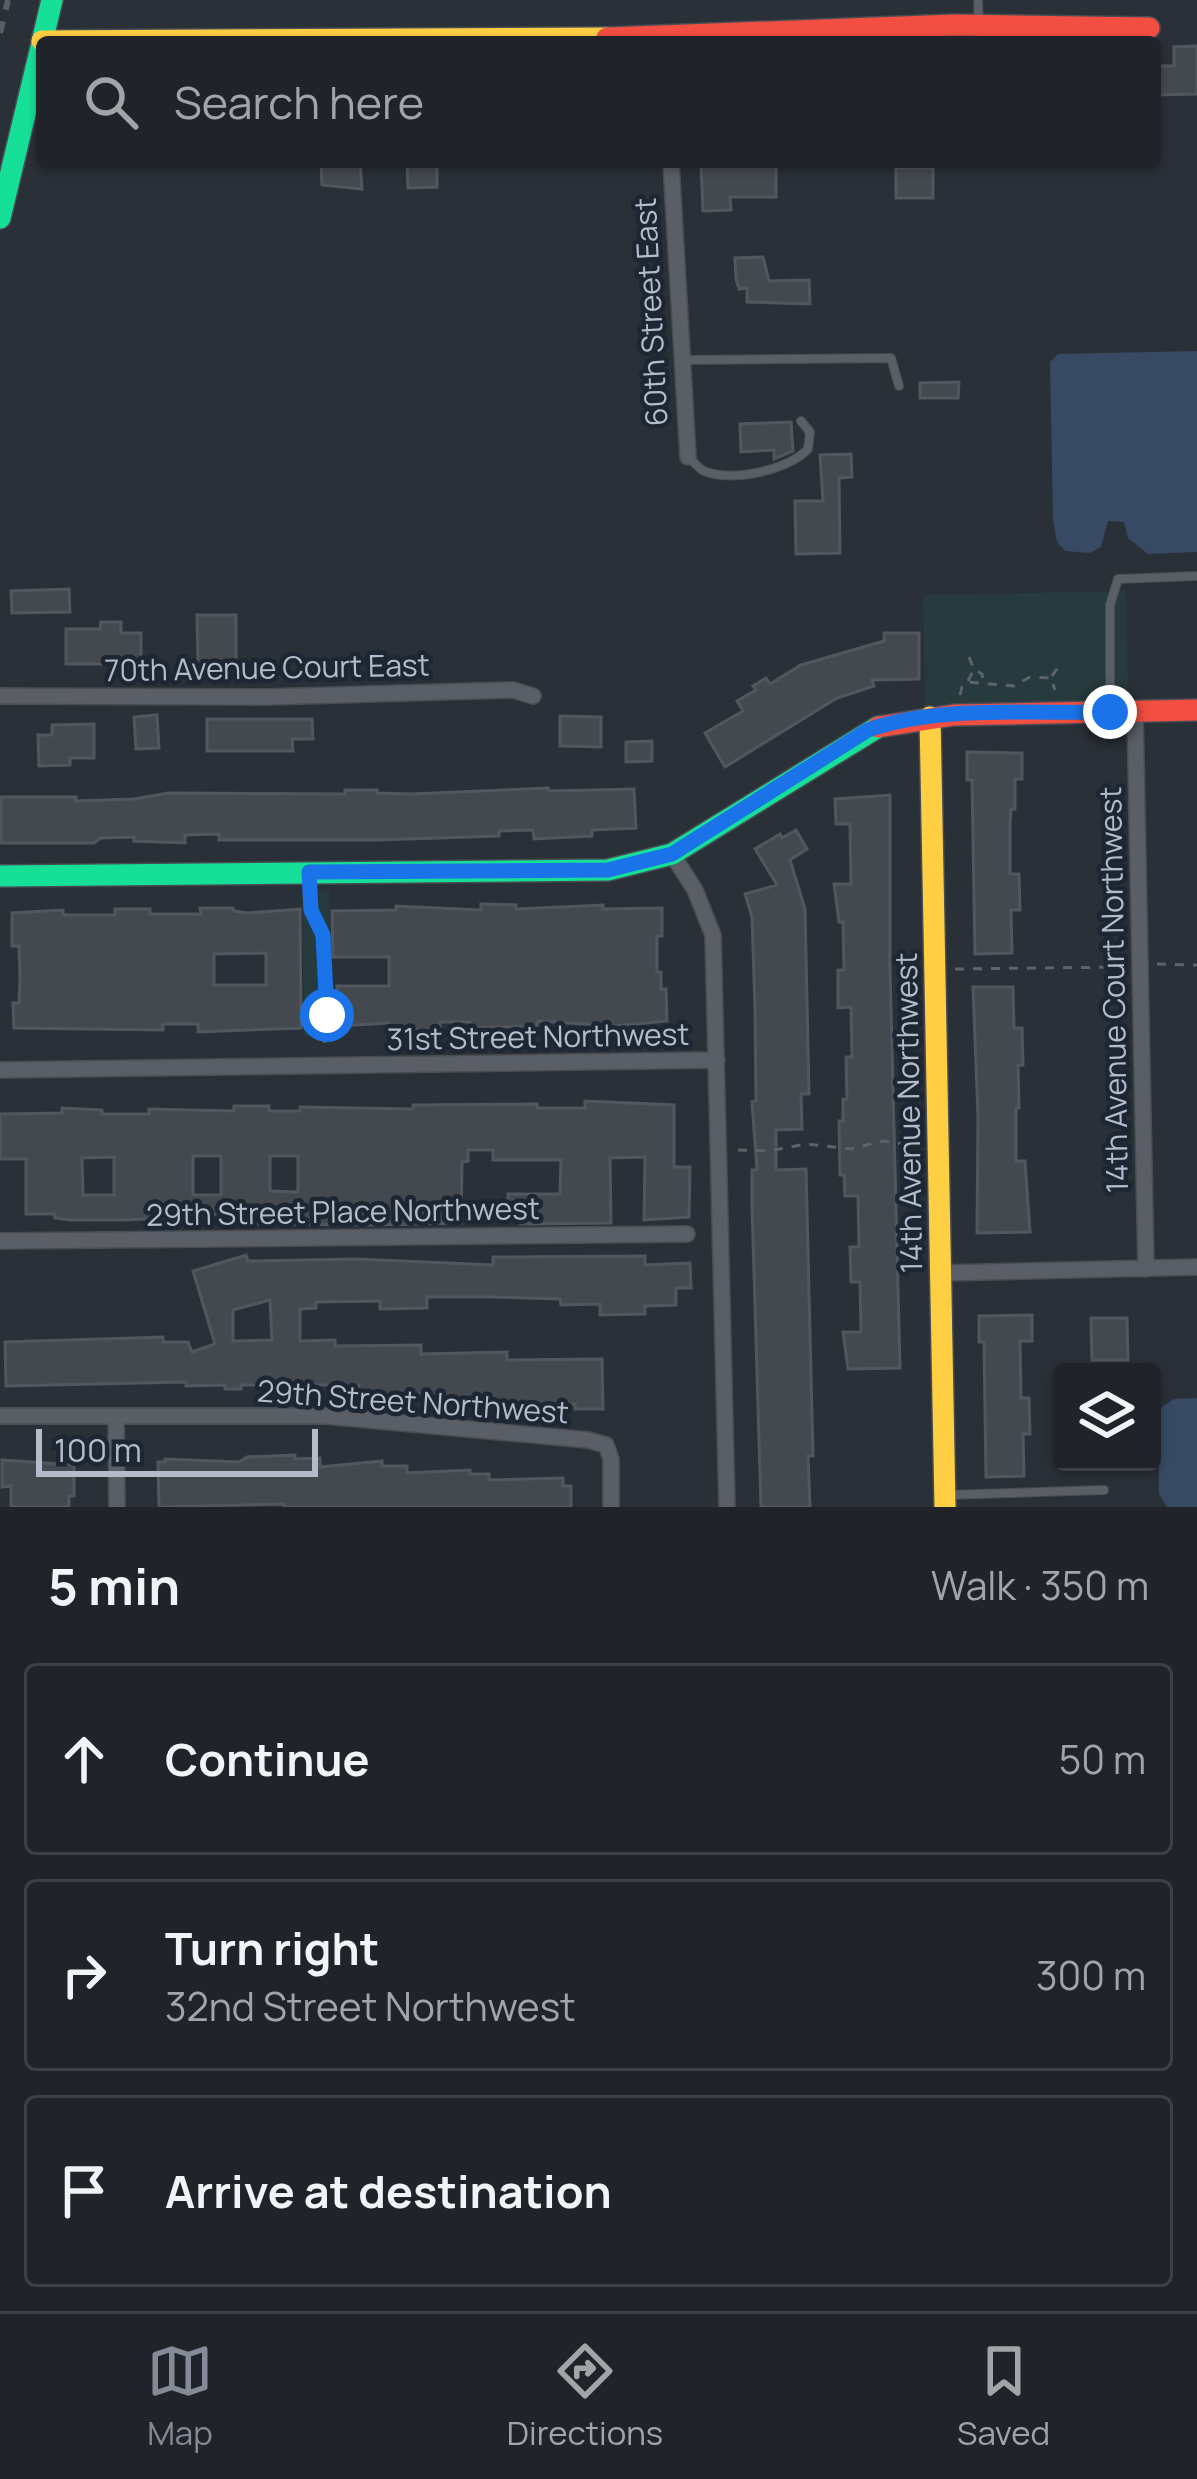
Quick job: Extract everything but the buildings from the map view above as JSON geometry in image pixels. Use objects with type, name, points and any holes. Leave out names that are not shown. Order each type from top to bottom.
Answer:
[{"type":"street","points":[[43,36],[52,0]]},
{"type":"street","points":[[754,36],[979,26],[1149,28]]},
{"type":"street","points":[[0,218],[36,67]]},
{"type":"street","name":"60th Street East","points":[[671,168],[688,458]]},
{"type":"street","name":"70th Avenue Court East","points":[[0,696],[267,698],[513,690],[533,695]]},
{"type":"street","points":[[0,876],[608,870],[672,854],[868,730],[891,722],[960,715],[1197,710]]},
{"type":"street","name":"14th Avenue Court Northwest","points":[[1135,711],[1146,1268]]},
{"type":"street","name":"14th Avenue Northwest","points":[[931,717],[944,1501]]},
{"type":"street","points":[[672,854],[695,890],[713,935],[727,1507]]},
{"type":"street","name":"31st Street Northwest","points":[[0,1070],[716,1060]]},
{"type":"street","name":"29th Street Place Northwest","points":[[0,1241],[687,1234]]},
{"type":"street","points":[[941,1273],[1197,1268]]},
{"type":"street","name":"29th Street Northwest","points":[[0,1416],[325,1416],[606,1445],[611,1459],[611,1507]]},
{"type":"street","points":[[116,1416],[116,1507]]},
{"type":"lane","points":[[978,0],[979,26]]},
{"type":"lane","points":[[682,360],[891,358],[898,386]]},
{"type":"lane","points":[[688,458],[704,471],[723,474],[788,466],[808,449],[810,432],[801,421]]},
{"type":"lane","points":[[1110,712],[1110,605],[1118,579],[1197,576]]},
{"type":"lane","points":[[944,1501],[1105,1490]]},
{"type":"path","points":[[969,657],[982,674],[982,682]]},
{"type":"path","points":[[1054,713],[1051,678],[1059,666]]},
{"type":"path","points":[[960,715],[960,691],[974,668]]},
{"type":"path","points":[[968,682],[1014,686],[1030,677],[1051,678]]},
{"type":"path","points":[[309,872],[311,910],[323,935],[327,1015],[322,1066]]},
{"type":"path","points":[[935,970],[1197,965]]},
{"type":"path","points":[[718,1150],[769,1151],[806,1144],[851,1150],[883,1142],[939,1147]]},
{"type":"green space","points":[[1126,591],[1128,701],[925,705],[923,595]]},
{"type":"green space","points":[[329,891],[335,1036],[304,1036],[302,892]]},
{"type":"water","points":[[1197,351],[1197,552],[1148,554],[1128,538],[1124,522],[1108,521],[1101,547],[1090,553],[1065,551],[1057,542],[1053,520],[1050,362],[1058,354]]},
{"type":"water","points":[[1197,1398],[1197,1507],[1167,1507],[1159,1494],[1161,1408],[1174,1399]]},
{"type":"railway","points":[[0,33],[8,0]]},
{"type":"traffic: fast","points":[[43,36],[52,0]]},
{"type":"traffic: fast","points":[[0,218],[36,68]]},
{"type":"traffic: fast","points":[[0,876],[608,870],[672,854],[878,727]]},
{"type":"traffic: slow","points":[[930,717],[945,1507]]},
{"type":"traffic: jam","points":[[660,36],[954,25],[1149,28]]},
{"type":"traffic: jam","points":[[878,727],[954,715],[1197,710]]},
{"type":"route","points":[[327,1015],[323,935],[311,910],[309,872],[608,870],[672,854],[868,730],[891,722],[960,715],[1110,712]]}]
